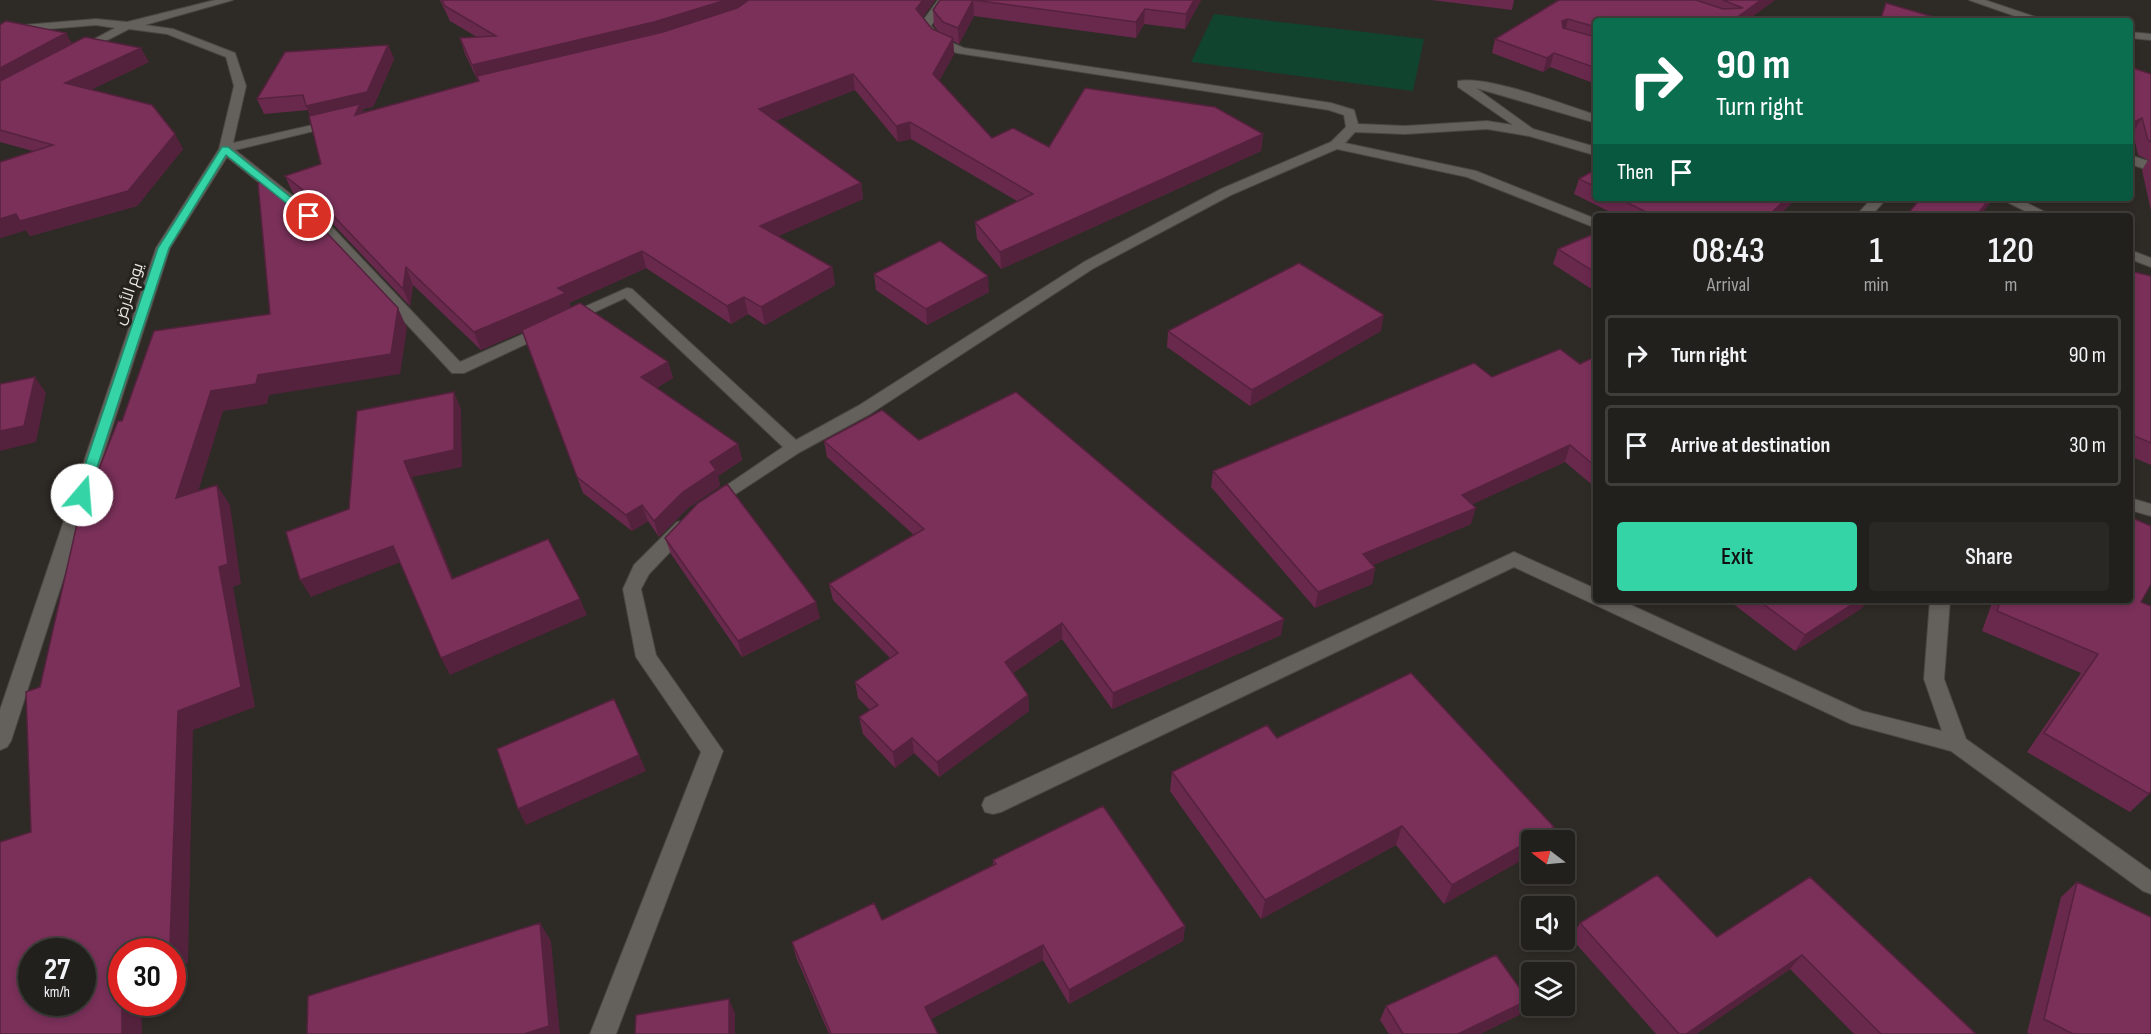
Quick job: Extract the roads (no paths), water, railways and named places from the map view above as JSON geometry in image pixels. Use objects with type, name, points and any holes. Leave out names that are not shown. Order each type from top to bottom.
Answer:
[{"type":"street","points":[[63,60],[127,26],[228,0]]},
{"type":"street","points":[[943,0],[925,26],[939,41],[961,51],[1331,107],[1350,113],[1352,128]]},
{"type":"street","points":[[1974,0],[2031,18]]},
{"type":"street","name":"يوم الأرض","points":[[0,741],[164,248],[225,149],[240,87],[231,55],[169,31],[96,22],[1,31]]},
{"type":"street","points":[[2133,35],[2151,37]]},
{"type":"street","points":[[1531,132],[1462,84],[1483,85],[1593,118]]},
{"type":"street","points":[[225,149],[352,118]]},
{"type":"street","points":[[603,1034],[712,751],[646,657],[633,589],[641,570],[695,514],[794,448],[864,410],[1089,265],[1226,192],[1336,145],[1352,128],[1405,129],[1487,125],[1531,132],[1591,150]]},
{"type":"street","points":[[1336,145],[1471,174],[1593,223]]},
{"type":"street","points":[[225,149],[326,229],[458,369],[627,292],[794,448]]},
{"type":"street","points":[[2133,160],[2151,167]]},
{"type":"street","points":[[1866,213],[1877,201]]},
{"type":"street","points":[[2013,201],[2039,213]]},
{"type":"street","points":[[2133,255],[2151,263]]},
{"type":"street","points":[[2133,505],[2151,510]]},
{"type":"street","points":[[993,805],[1514,559],[1593,596]]},
{"type":"street","points":[[1609,603],[1858,718],[1957,744],[2151,885]]},
{"type":"street","points":[[1940,603],[1934,679],[1957,744]]}]
